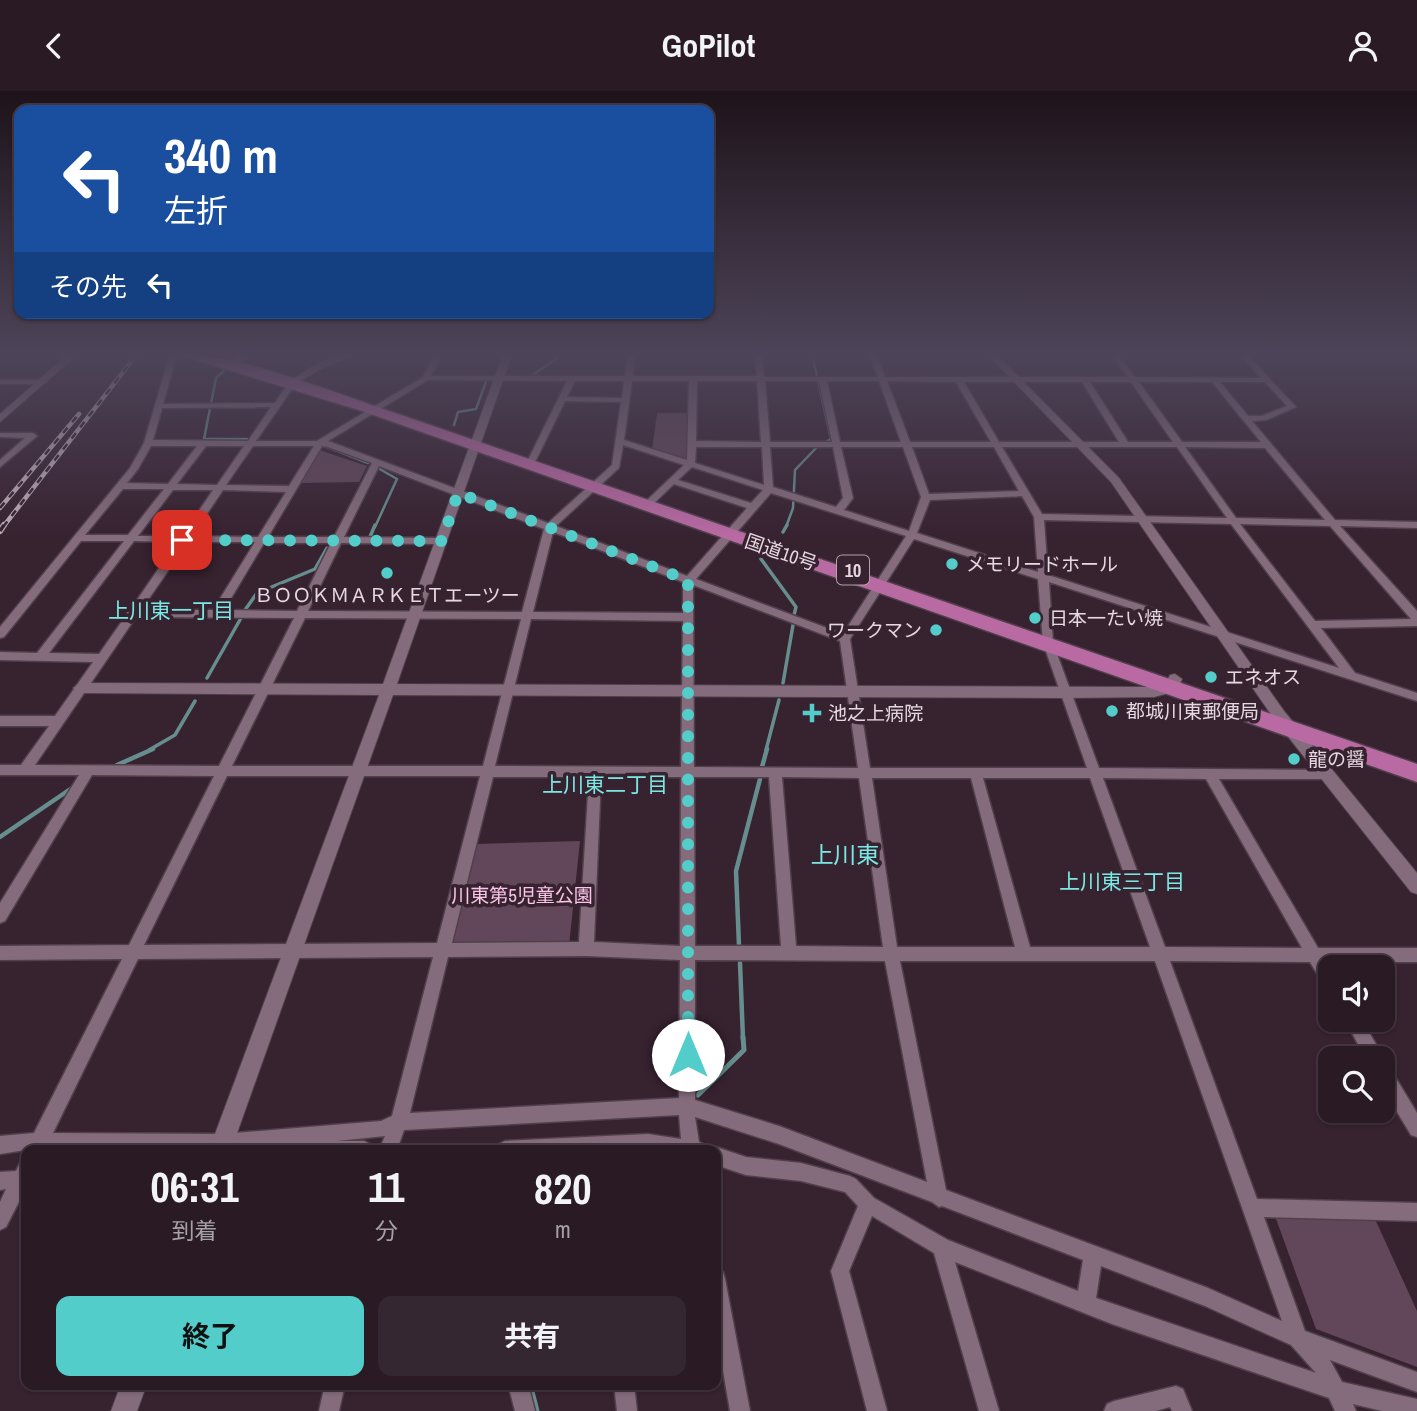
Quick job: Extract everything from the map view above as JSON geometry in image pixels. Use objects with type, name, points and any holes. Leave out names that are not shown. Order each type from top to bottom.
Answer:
[{"type":"highway","name":"国道10号","points":[[400,416],[882,584],[1286,722],[1417,763]]},
{"type":"highway","name":"国道10号","points":[[475,443],[532,460],[596,485]]},
{"type":"highway","name":"国道10号","points":[[1286,722],[1417,773]]},
{"type":"street","points":[[0,634],[122,486],[148,443],[157,416]]},
{"type":"street","points":[[24,771],[270,416]]},
{"type":"street","points":[[216,614],[320,443],[363,416]]},
{"type":"street","points":[[222,1145],[294,953],[356,773],[390,689],[485,416]]},
{"type":"street","points":[[532,460],[554,416]]},
{"type":"street","points":[[390,1145],[399,1122],[549,528],[616,466],[623,416]]},
{"type":"street","points":[[649,503],[691,463],[691,416]]},
{"type":"street","points":[[693,1145],[688,1105],[688,580],[769,489],[765,416]]},
{"type":"street","points":[[829,416],[848,498],[838,511]]},
{"type":"street","points":[[894,416],[926,497],[912,535],[845,639],[891,954],[939,1198]]},
{"type":"street","points":[[979,416],[1039,517],[1047,640],[1298,1338],[1326,1370],[1346,1411]]},
{"type":"street","points":[[1053,416],[1115,480],[1286,722],[1417,886]]},
{"type":"street","points":[[1107,416],[1125,445]]},
{"type":"street","points":[[1160,416],[1234,522],[1352,677]]},
{"type":"street","points":[[1243,416],[1417,620]]},
{"type":"street","points":[[1246,419],[1269,416]]},
{"type":"street","points":[[0,435],[33,436],[0,464]]},
{"type":"street","points":[[619,441],[1417,697]]},
{"type":"street","points":[[148,443],[320,443],[845,639]]},
{"type":"street","points":[[41,656],[204,443]]},
{"type":"street","points":[[690,444],[1267,445]]},
{"type":"street","points":[[39,1145],[376,463]]},
{"type":"street","points":[[672,481],[753,507]]},
{"type":"street","points":[[122,486],[291,489]]},
{"type":"street","points":[[926,497],[1025,493]]},
{"type":"street","points":[[1039,517],[1417,524]]},
{"type":"street","points":[[79,538],[442,541]]},
{"type":"street","points":[[131,613],[301,612],[688,617]]},
{"type":"street","points":[[1314,625],[1417,620]]},
{"type":"street","points":[[0,656],[100,658]]},
{"type":"street","points":[[80,688],[1066,693],[1154,692],[1173,683]]},
{"type":"street","points":[[0,721],[58,722]]},
{"type":"street","points":[[0,770],[595,774],[1327,774]]},
{"type":"street","points":[[0,916],[89,770]]},
{"type":"street","points":[[976,773],[1024,952]]},
{"type":"street","points":[[586,949],[595,774]]},
{"type":"street","points":[[775,774],[789,953]]},
{"type":"street","points":[[1210,774],[1318,962]]},
{"type":"street","points":[[0,953],[586,949],[687,953],[1417,955]]},
{"type":"street","points":[[1395,1093],[1417,1129]]},
{"type":"street","points":[[239,1145],[381,1129],[399,1122],[688,1105],[779,1135],[1208,1298],[1298,1338],[1417,1383]]},
{"type":"street","points":[[0,1145],[21,1146]]},
{"type":"street","points":[[622,1145],[663,1145]]},
{"type":"street","points":[[721,1158],[746,1166],[802,1172],[850,1185],[868,1203],[942,1247],[1086,1303],[1335,1390],[1417,1409]]},
{"type":"street","points":[[0,1181],[21,1177]]},
{"type":"street","points":[[0,1221],[21,1182]]},
{"type":"street","points":[[868,1203],[840,1271],[877,1411]]},
{"type":"street","points":[[1251,1208],[1417,1212]]},
{"type":"street","points":[[942,1247],[989,1411]]},
{"type":"street","points":[[1086,1303],[1093,1255]]},
{"type":"street","points":[[721,1306],[740,1411]]},
{"type":"street","points":[[124,1411],[132,1390]]},
{"type":"street","points":[[329,1411],[334,1390]]},
{"type":"street","points":[[520,1390],[525,1411]]},
{"type":"street","points":[[625,1390],[627,1411]]},
{"type":"street","points":[[1114,1411],[1176,1396],[1182,1411]]},
{"type":"green space","points":[[657,416],[688,416],[686,458],[652,450]]},
{"type":"green space","points":[[319,450],[367,466],[359,482],[299,483]]},
{"type":"green space","name":"川東第5児童公園","points":[[580,841],[569,946],[450,946],[475,844]]},
{"type":"green space","points":[[1275,1216],[1375,1219],[1417,1311],[1417,1367],[1316,1329]]},
{"type":"waterway","points":[[209,416],[204,439],[247,439]]},
{"type":"waterway","points":[[454,425],[457,416]]},
{"type":"waterway","points":[[786,526],[793,508],[795,470],[817,447],[831,439],[826,416]]},
{"type":"waterway","points":[[325,446],[368,463]]},
{"type":"waterway","points":[[375,527],[397,479],[378,468]]},
{"type":"waterway","points":[[370,537],[375,525]]},
{"type":"waterway","points":[[783,532],[786,526]]},
{"type":"waterway","points":[[245,610],[257,593],[315,569],[327,548]]},
{"type":"waterway","points":[[761,559],[796,607],[794,615]]},
{"type":"waterway","points":[[207,678],[241,618]]},
{"type":"waterway","points":[[783,683],[793,625]]},
{"type":"waterway","points":[[766,750],[779,700]]},
{"type":"waterway","points":[[149,750],[175,735],[195,701]]},
{"type":"waterway","points":[[117,765],[153,749]]},
{"type":"waterway","points":[[762,767],[767,749]]},
{"type":"waterway","points":[[739,946],[736,871],[760,779]]},
{"type":"waterway","points":[[0,837],[72,788]]},
{"type":"waterway","points":[[740,963],[743,1039]]},
{"type":"waterway","points":[[698,1095],[744,1050],[743,1037]]},
{"type":"waterway","points":[[532,1390],[537,1411]]},
{"type":"railway","points":[[0,508],[78,416]]},
{"type":"railway","points":[[3,527],[89,416]]},
{"type":"railway","points":[[0,531],[4,525]]},
{"type":"place","name":"メモリードホール","points":[[952,564]]},
{"type":"place","name":"ＢＯＯＫＭＡＲＫＥＴエーツー","points":[[387,573]]},
{"type":"place","name":"日本一たい焼","points":[[1035,618]]},
{"type":"place","name":"ワークマン","points":[[936,630]]},
{"type":"place","name":"エネオス","points":[[1211,677]]},
{"type":"place","name":"都城川東郵便局","points":[[1112,711]]},
{"type":"place","name":"池之上病院","points":[[812,713]]},
{"type":"place","name":"龍の醤","points":[[1294,759]]},
{"type":"district","name":"上川東一丁目","points":[[171,610]]},
{"type":"district","name":"上川東二丁目","points":[[605,784]]},
{"type":"district","name":"上川東","points":[[845,854]]},
{"type":"district","name":"上川東三丁目","points":[[1122,881]]},
{"type":"route","points":[[182,540],[442,541],[458,493],[688,580],[688,1055]]}]
